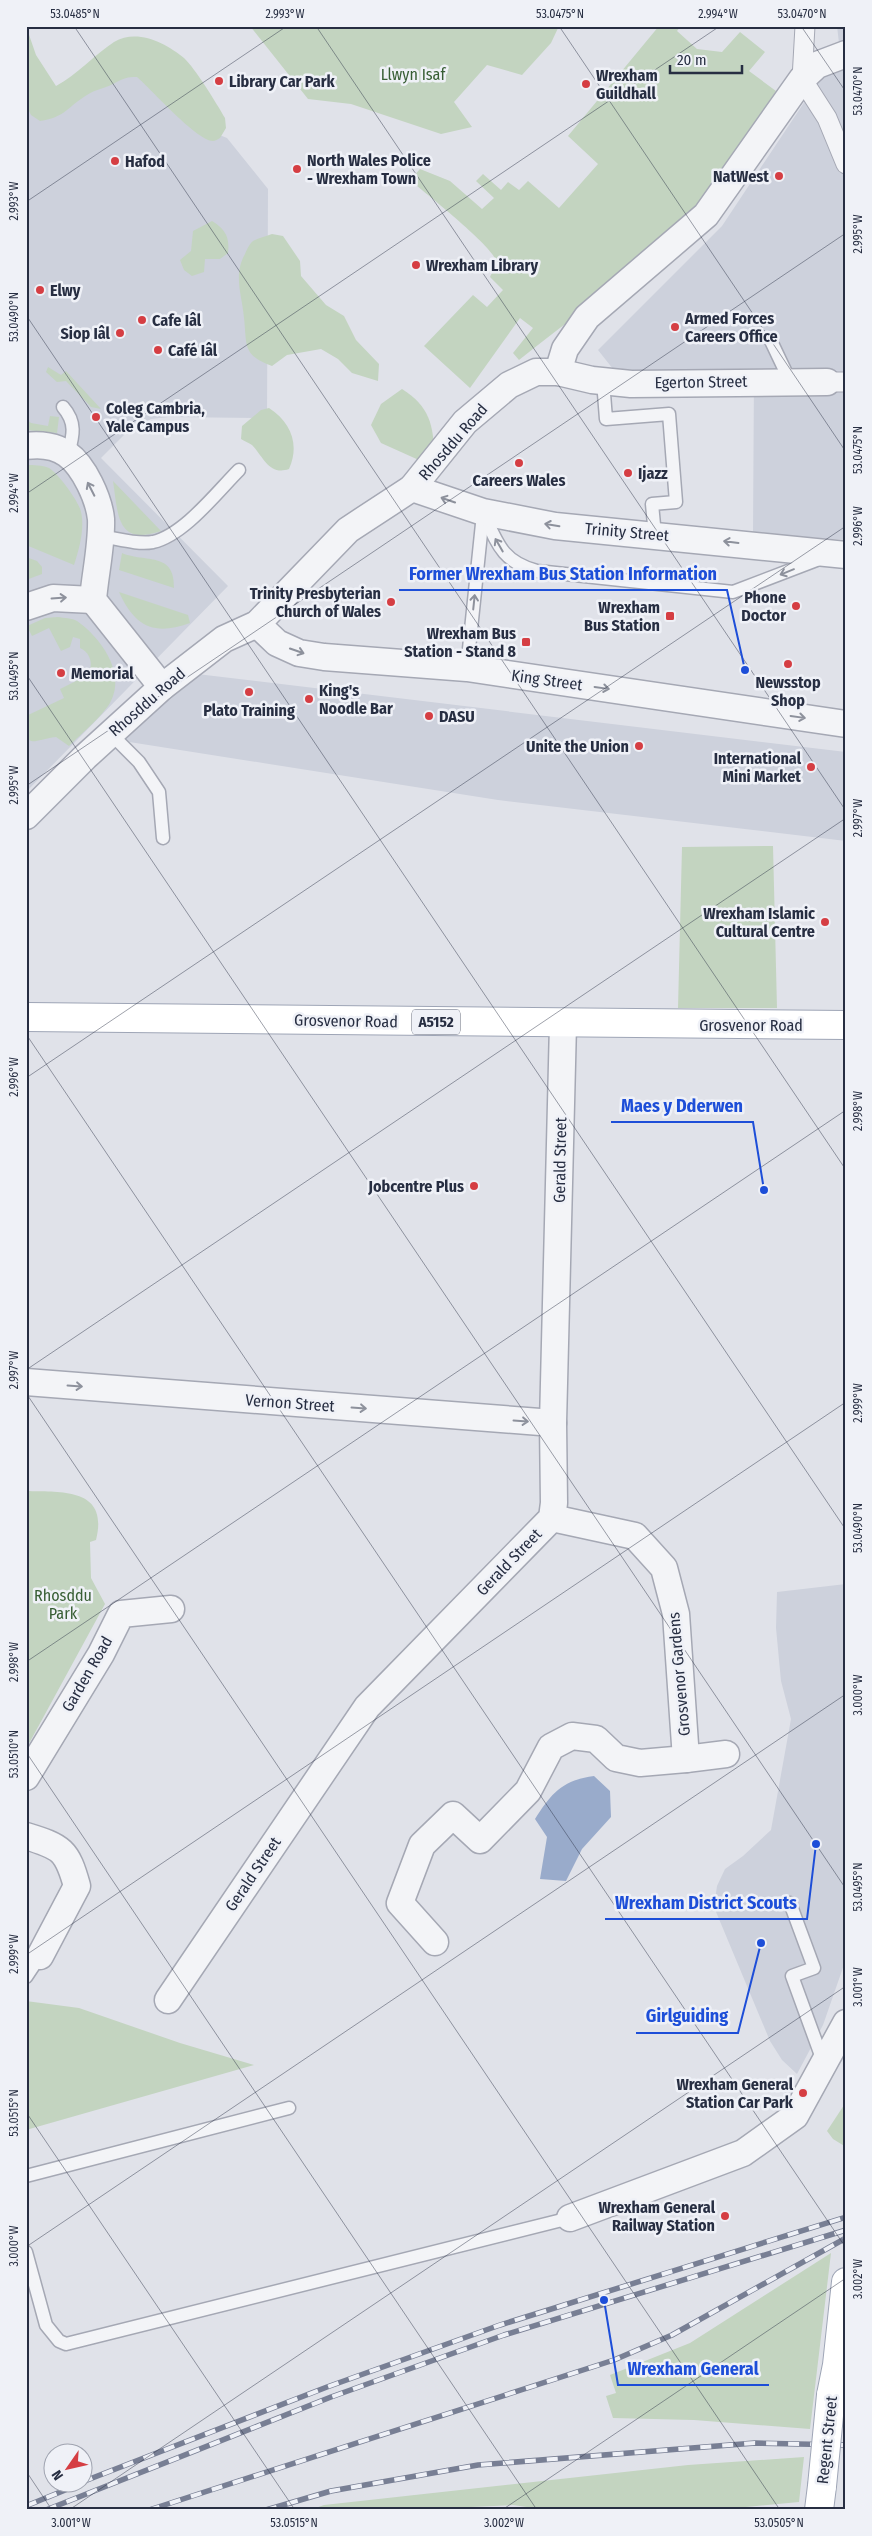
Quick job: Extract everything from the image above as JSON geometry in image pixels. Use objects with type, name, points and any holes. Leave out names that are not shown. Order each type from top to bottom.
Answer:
[{"type":"main road","name":"Grosvenor Road","points":[[26,1017],[846,1026]]},
{"type":"main road","name":"Regent Street","points":[[821,2498],[831,2395],[841,2365],[845,2291]]},
{"type":"street","points":[[805,26],[802,79],[826,118],[846,164]]},
{"type":"street","points":[[558,372],[565,349],[587,317],[706,215],[802,79],[818,65],[846,54]]},
{"type":"street","name":"Rhosddu Road","points":[[26,816],[110,734],[162,687],[224,639],[257,624],[348,530],[412,488],[465,422],[489,401],[509,385],[536,372],[558,372]]},
{"type":"street","name":"Egerton Street","points":[[558,372],[603,381],[632,384],[836,382]]},
{"type":"street","points":[[26,446],[40,445],[55,448],[68,455],[85,477],[98,502],[101,520],[93,600],[162,687]]},
{"type":"street","name":"Trinity Street","points":[[412,488],[483,512],[554,526],[839,555]]},
{"type":"street","points":[[26,607],[53,598],[93,600]]},
{"type":"street","name":"King Street","points":[[257,624],[276,643],[299,653],[324,657],[467,668],[846,724]]},
{"type":"street","name":"Gerald Street","points":[[168,2000],[367,1707],[552,1518],[554,1503],[553,1423],[563,1024]]},
{"type":"street","name":"Vernon Street","points":[[26,1382],[553,1423]]},
{"type":"street","name":"Grosvenor Gardens","points":[[552,1518],[635,1536],[664,1568],[676,1614],[686,1759]]},
{"type":"street","name":"Garden Road","points":[[26,1777],[101,1654],[121,1614],[171,1609]]},
{"type":"street","name":"Grosvenor Gardens","points":[[435,1942],[400,1902],[422,1845],[453,1815],[480,1840],[528,1791],[551,1746],[572,1736],[596,1739],[616,1758],[640,1763],[726,1754]]},
{"type":"street","points":[[26,1836],[54,1845],[70,1860],[77,1886],[33,1966]]},
{"type":"street","points":[[570,2218],[743,2153],[795,2116],[846,2023]]},
{"type":"lane","points":[[771,342],[790,382]]},
{"type":"lane","points":[[603,381],[606,419],[669,414],[676,502],[652,504],[655,535]]},
{"type":"lane","points":[[62,407],[69,415],[74,430],[68,455]]},
{"type":"lane","points":[[99,536],[139,543],[153,542],[170,535],[186,523],[239,470]]},
{"type":"lane","points":[[483,512],[502,552],[512,562],[537,571],[733,592],[839,555]]},
{"type":"lane","points":[[467,668],[483,512]]},
{"type":"lane","points":[[110,734],[139,762],[159,792],[163,838]]},
{"type":"lane","points":[[790,1903],[814,1968],[792,1976],[824,2063]]},
{"type":"lane","points":[[26,2176],[289,2108]]},
{"type":"lane","points":[[26,2252],[46,2325],[59,2340],[66,2344],[570,2218]]},
{"type":"shaded area","points":[[837,26],[846,26],[846,540],[753,533],[754,373],[617,374],[598,350],[722,226],[831,62],[839,43]]},
{"type":"shaded area","name":"Coleg Cambria, Yale Campus","points":[[143,43],[212,132],[227,138],[268,189],[267,418],[169,417],[151,419],[125,434],[101,458],[228,586],[26,792],[26,63],[48,99]]},
{"type":"shaded area","points":[[197,674],[846,752],[846,841],[498,800],[123,741]]},
{"type":"shaded area","points":[[846,1584],[846,1959],[823,2025],[797,2074],[782,2060],[770,2041],[714,1907],[717,1886],[725,1869],[743,1856],[771,1830],[791,1719],[781,1681],[776,1628],[777,1592]]},
{"type":"green space","points":[[26,26],[36,55],[56,86],[72,76],[107,47],[123,38],[132,36],[142,37],[169,47],[184,58],[194,70],[225,118],[226,128],[220,138],[213,141],[206,139],[174,114],[137,77],[126,78],[94,91],[56,117],[40,121],[31,115],[26,105]]},
{"type":"green space","name":"Llwyn Isaf","points":[[250,26],[559,26],[551,43],[522,75],[487,65],[454,102],[472,127],[441,134],[351,104],[308,99]]},
{"type":"green space","points":[[659,26],[678,26],[680,27],[677,31],[697,49],[722,52],[740,32],[765,52],[749,71],[776,91],[705,196],[659,246],[621,280],[519,360],[513,353],[533,328],[520,318],[470,388],[424,346],[473,295],[487,307],[503,290],[490,277],[495,266],[495,259],[482,242],[410,180],[420,169],[450,181],[482,209],[494,198],[476,181],[483,174],[501,190],[508,182],[519,190],[528,181],[559,208],[598,164],[568,136]]},
{"type":"green space","points":[[212,221],[226,234],[228,253],[220,259],[205,259],[204,272],[192,276],[184,270],[180,260],[191,251],[193,231]]},
{"type":"green space","points":[[272,234],[283,236],[300,261],[301,276],[326,305],[344,316],[356,340],[379,364],[378,381],[352,373],[338,359],[321,349],[287,355],[272,366],[255,358],[251,353],[246,342],[239,285],[241,262],[252,242]]},
{"type":"green space","points":[[48,367],[61,375],[66,371],[101,409],[91,407],[66,381],[57,382],[46,372]]},
{"type":"green space","points":[[402,389],[411,395],[424,409],[431,426],[434,456],[421,461],[381,443],[371,425],[381,404]]},
{"type":"green space","points":[[269,408],[283,420],[291,435],[294,451],[289,469],[276,470],[271,467],[252,445],[241,439],[242,426],[261,410]]},
{"type":"green space","points":[[50,416],[59,417],[57,433],[26,430],[26,419],[31,423],[48,426]]},
{"type":"green space","points":[[26,465],[44,466],[53,471],[68,488],[80,508],[82,532],[74,565],[26,545]]},
{"type":"green space","points":[[113,481],[161,531],[146,535],[127,531],[122,524],[116,505]]},
{"type":"green space","points":[[122,553],[164,563],[170,568],[174,588],[119,570]]},
{"type":"green space","points":[[26,557],[37,561],[42,567],[42,574],[26,580]]},
{"type":"green space","points":[[119,592],[188,615],[190,623],[166,629],[147,626],[132,613]]},
{"type":"green space","points":[[58,617],[77,621],[94,636],[108,656],[113,667],[115,679],[115,690],[108,706],[69,746],[56,737],[32,741],[27,735],[26,727],[26,716],[64,698],[60,689],[84,677],[92,682],[97,675],[90,669],[91,663],[87,654],[80,648],[80,639],[73,637],[70,647],[61,651],[49,628],[32,636],[27,626],[45,618]]},
{"type":"green space","points":[[773,846],[777,1008],[678,1008],[682,847]]},
{"type":"green space","name":"Rhosddu Park","points":[[26,1491],[68,1493],[80,1496],[89,1502],[96,1511],[98,1523],[96,1540],[90,1542],[91,1578],[105,1604],[26,1749]]},
{"type":"green space","points":[[26,2001],[79,2008],[180,2043],[254,2065],[26,2130]]},
{"type":"green space","points":[[846,2102],[846,2147],[833,2139],[827,2131]]},
{"type":"green space","points":[[831,2253],[810,2429],[694,2420],[613,2418],[606,2396],[616,2393],[610,2375],[690,2343]]},
{"type":"green space","points":[[804,2457],[799,2502],[715,2510],[547,2510],[513,2505],[405,2510],[310,2510],[324,2505],[688,2465]]},
{"type":"water","points":[[594,1776],[610,1791],[611,1817],[582,1849],[566,1881],[540,1879],[547,1837],[535,1819],[546,1802],[558,1790],[574,1781]]},
{"type":"railway","points":[[92,2478],[327,2387],[500,2325],[846,2217]]},
{"type":"railway","points":[[46,2510],[331,2397],[504,2335],[846,2230]]},
{"type":"railway","points":[[149,2510],[614,2360],[672,2335],[846,2238]]},
{"type":"railway","points":[[266,2510],[331,2491],[478,2465],[755,2443],[846,2445]]},
{"type":"railway","points":[[26,2506],[55,2494]]},
{"type":"place","name":"Library Car Park","points":[[219,81]]},
{"type":"place","name":"Wrexham Guildhall","points":[[586,84]]},
{"type":"place","name":"Hafod","points":[[115,161]]},
{"type":"place","name":"North Wales Police - Wrexham Town","points":[[297,169]]},
{"type":"place","name":"NatWest","points":[[779,176]]},
{"type":"place","name":"Wrexham Library","points":[[416,265]]},
{"type":"place","name":"Elwy","points":[[40,290]]},
{"type":"place","name":"Cafe Iâl","points":[[142,320]]},
{"type":"place","name":"Armed Forces Careers Office","points":[[675,327]]},
{"type":"place","name":"Siop Iâl","points":[[120,333]]},
{"type":"place","name":"Café Iâl","points":[[158,350]]},
{"type":"place","name":"Coleg Cambria, Yale Campus","points":[[96,417]]},
{"type":"place","name":"Careers Wales","points":[[519,463]]},
{"type":"place","name":"Ijazz","points":[[628,473]]},
{"type":"place","name":"Trinity Presbyterian Church of Wales","points":[[391,602]]},
{"type":"place","name":"Phone Doctor","points":[[796,606]]},
{"type":"place","name":"Wrexham Bus Station","points":[[670,616]]},
{"type":"place","name":"Wrexham Bus Station - Stand 8","points":[[526,642]]},
{"type":"place","name":"Newsstop Shop","points":[[788,664]]},
{"type":"place","name":"Former Wrexham Bus Station Information","points":[[745,670]]},
{"type":"place","name":"Memorial","points":[[61,673]]},
{"type":"place","name":"Plato Training","points":[[249,692]]},
{"type":"place","name":"King's Noodle Bar","points":[[309,699]]},
{"type":"place","name":"DASU","points":[[429,716]]},
{"type":"place","name":"Unite the Union","points":[[639,746]]},
{"type":"place","name":"International Mini Market","points":[[811,767]]},
{"type":"place","name":"Wrexham Islamic Cultural Centre","points":[[825,922]]},
{"type":"place","name":"Jobcentre Plus","points":[[474,1186]]},
{"type":"place","name":"Maes y Dderwen","points":[[764,1190]]},
{"type":"place","name":"Wrexham District Scouts","points":[[816,1844]]},
{"type":"place","name":"Girlguiding","points":[[761,1943]]},
{"type":"place","name":"Wrexham General Station Car Park","points":[[803,2093]]},
{"type":"place","name":"Wrexham General Railway Station","points":[[725,2216]]},
{"type":"place","name":"Wrexham General","points":[[604,2300]]}]
